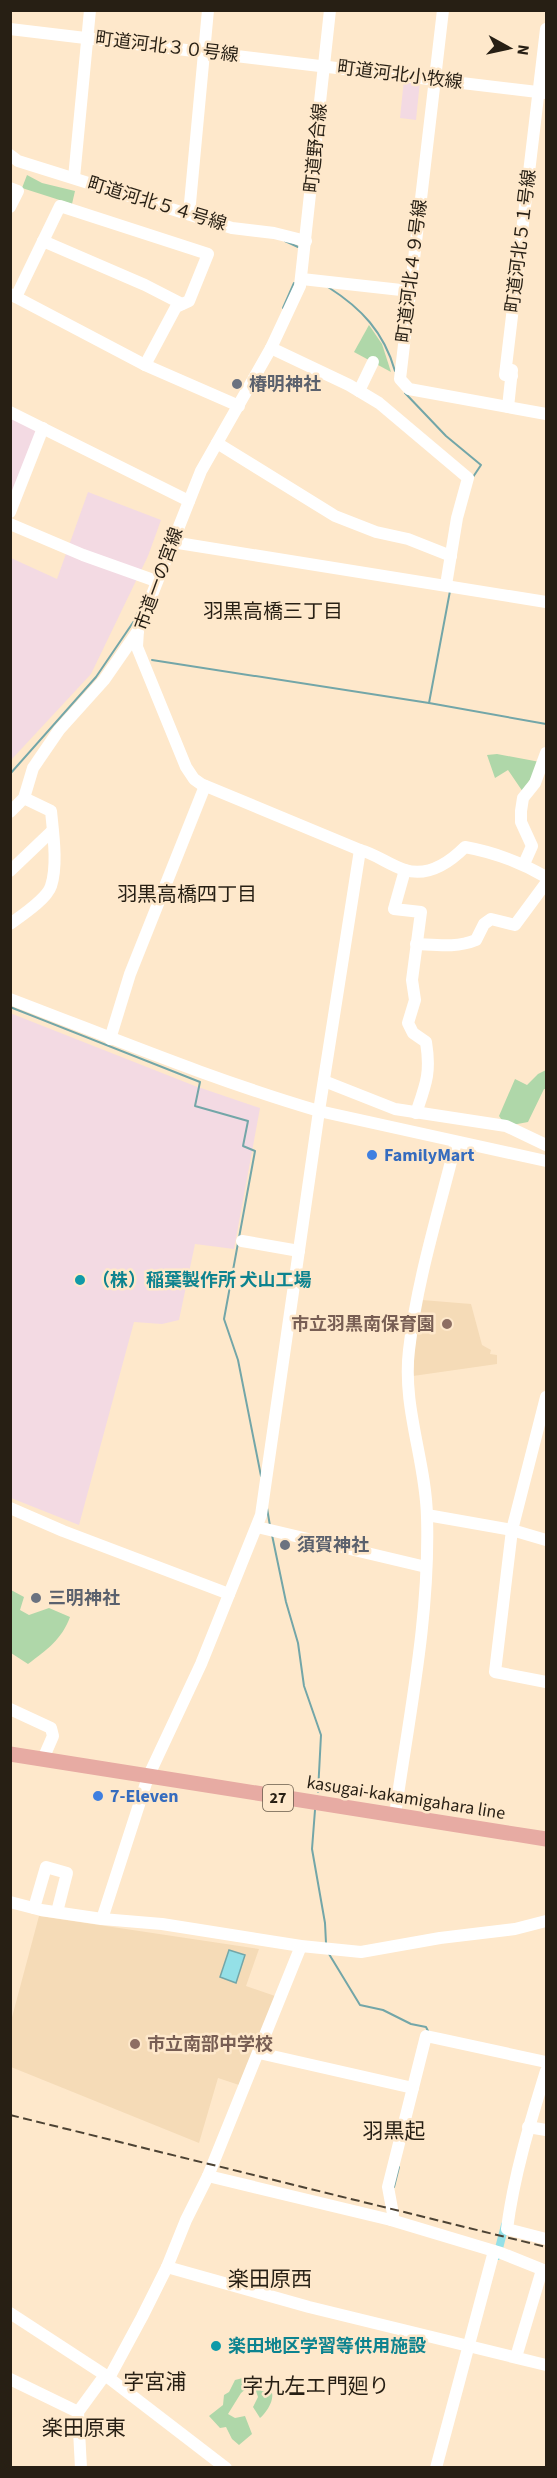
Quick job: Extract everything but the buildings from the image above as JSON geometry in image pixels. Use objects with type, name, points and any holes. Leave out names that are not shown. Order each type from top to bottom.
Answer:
[{"type":"main road","name":"kasugai-kakamigahara line","points":[[10,1754],[148,1778],[546,1839]]},
{"type":"street","points":[[82,10],[84,38]]},
{"type":"street","points":[[70,177],[84,38],[90,10]]},
{"type":"street","points":[[189,214],[208,10]]},
{"type":"street","name":"町道野合線","points":[[301,283],[330,10]]},
{"type":"street","name":"町道河北４９号線","points":[[442,10],[400,373],[405,387],[546,414]]},
{"type":"street","name":"町道河北３０号線","points":[[10,29],[324,66]]},
{"type":"street","points":[[508,407],[544,90],[546,29]]},
{"type":"street","name":"町道河北小牧線","points":[[324,66],[544,90]]},
{"type":"street","name":"町道河北５４号線","points":[[10,155],[18,161],[232,228],[274,233],[306,241]]},
{"type":"street","points":[[10,188],[18,190],[10,207]]},
{"type":"street","points":[[145,365],[176,307],[189,301],[208,255],[60,206],[13,295],[145,365],[238,406]]},
{"type":"street","points":[[43,241],[145,285],[182,304]]},
{"type":"street","points":[[301,283],[410,291]]},
{"type":"street","name":"市道一の宮線","points":[[301,283],[271,348],[217,443],[189,501],[138,630],[137,647],[186,767],[194,779],[205,786],[360,850],[375,854],[405,870]]},
{"type":"street","points":[[271,348],[359,391],[379,404],[468,478],[457,518],[446,585]]},
{"type":"street","points":[[359,391],[373,362]]},
{"type":"street","points":[[10,412],[189,501]]},
{"type":"street","points":[[10,512],[43,429]]},
{"type":"street","points":[[217,443],[335,516],[376,532],[408,539],[451,556]]},
{"type":"street","points":[[10,524],[156,581]]},
{"type":"street","points":[[172,542],[546,602]]},
{"type":"street","points":[[10,812],[24,798],[33,768],[59,730],[104,680],[138,630]]},
{"type":"street","points":[[524,864],[532,846],[521,822],[521,811],[524,798],[535,783],[546,753]]},
{"type":"street","points":[[110,1039],[130,974],[205,786]]},
{"type":"street","points":[[10,924],[27,913],[51,887],[54,856],[51,811],[24,798]]},
{"type":"street","points":[[10,871],[52,831]]},
{"type":"street","points":[[417,1113],[429,1075],[429,1064],[426,1042],[413,1033],[408,1023],[414,1000],[412,980],[421,912],[394,909],[405,870],[435,868],[456,856],[465,847],[524,864],[546,877]]},
{"type":"street","points":[[102,1919],[148,1778],[201,1664],[257,1527],[360,850]]},
{"type":"street","points":[[416,944],[442,946],[467,944],[477,940],[484,924],[491,919],[514,925],[546,883]]},
{"type":"street","points":[[10,999],[189,1069],[319,1111],[546,1161]]},
{"type":"street","points":[[324,1081],[394,1109],[506,1126],[546,1145]]},
{"type":"street","points":[[395,1815],[425,1612],[427,1515],[408,1393],[408,1351],[418,1290],[456,1142]]},
{"type":"street","points":[[242,1241],[299,1251]]},
{"type":"street","points":[[546,1397],[512,1530],[495,1672],[546,1682]]},
{"type":"street","points":[[10,1508],[63,1531],[229,1594]]},
{"type":"street","points":[[427,1515],[512,1530],[546,1540]]},
{"type":"street","points":[[257,1527],[426,1567]]},
{"type":"street","points":[[10,1709],[51,1728],[53,1736],[43,1759]]},
{"type":"street","points":[[34,1908],[46,1867],[67,1873],[57,1912]]},
{"type":"street","points":[[10,1902],[102,1919],[162,1924],[301,1946],[368,1951],[440,1938],[515,1929],[546,1921]]},
{"type":"street","points":[[81,2468],[78,2412],[107,2377],[167,2267],[186,2220],[208,2176],[301,1946]]},
{"type":"street","points":[[391,2220],[393,2214],[388,2187],[413,2088],[429,2037],[546,2062]]},
{"type":"street","points":[[259,2053],[413,2088]]},
{"type":"street","points":[[546,2071],[528,2127],[511,2195],[507,2229],[546,2239]]},
{"type":"street","points":[[528,2127],[546,2130]]},
{"type":"street","points":[[208,2176],[391,2220],[498,2252],[544,2271],[516,2357]]},
{"type":"street","points":[[436,2468],[498,2252]]},
{"type":"street","points":[[167,2267],[309,2307],[546,2365]]},
{"type":"street","points":[[10,2313],[107,2377],[226,2468]]},
{"type":"street","points":[[10,2379],[78,2412]]},
{"type":"shaded area","points":[[404,79],[420,81],[416,120],[400,118]]},
{"type":"shaded area","points":[[11,417],[34,429],[36,434],[11,498]]},
{"type":"shaded area","points":[[88,492],[161,520],[148,556],[91,674],[11,760],[11,558],[57,579]]},
{"type":"shaded area","points":[[10,1013],[195,1086],[260,1108],[234,1249],[195,1244],[179,1320],[162,1324],[134,1322],[79,1525],[11,1498]]},
{"type":"shaded area","name":"市立羽黒南保育園","points":[[422,1300],[471,1304],[482,1345],[491,1350],[490,1354],[497,1355],[497,1364],[413,1376]]},
{"type":"shaded area","name":"市立南部中学校","points":[[39,1916],[259,1949],[246,1986],[278,1997],[242,2086],[218,2078],[199,2143],[11,2067],[11,2021]]},
{"type":"green space","points":[[27,175],[42,183],[75,191],[72,204],[22,188]]},
{"type":"green space","points":[[369,325],[382,344],[391,372],[354,352]]},
{"type":"green space","points":[[497,754],[540,762],[523,792],[508,770],[495,778],[487,755]]},
{"type":"green space","points":[[546,1070],[546,1089],[528,1122],[506,1126],[499,1116],[515,1079],[527,1085],[538,1074]]},
{"type":"green space","points":[[11,1590],[24,1597],[20,1610],[29,1615],[49,1608],[70,1617],[58,1638],[28,1664],[11,1653]]},
{"type":"green space","points":[[243,2378],[262,2391],[272,2393],[272,2400],[260,2418],[253,2407],[258,2397],[256,2391],[247,2388],[241,2393],[228,2414],[235,2418],[245,2416],[252,2434],[239,2445],[232,2439],[226,2427],[220,2428],[209,2416],[223,2405],[224,2395],[229,2392],[235,2380]]},
{"type":"water","points":[[229,1950],[245,1955],[236,1983],[220,1977]]},
{"type":"waterway","points":[[285,241],[298,247]]},
{"type":"waterway","points":[[283,308],[294,283]]},
{"type":"waterway","points":[[328,287],[370,322],[385,344],[395,371]]},
{"type":"waterway","points":[[405,393],[446,436],[481,465],[473,477]]},
{"type":"waterway","points":[[429,703],[450,591]]},
{"type":"waterway","points":[[10,774],[96,677],[134,621],[144,599]]},
{"type":"waterway","points":[[152,660],[429,703],[546,724]]},
{"type":"waterway","points":[[10,1007],[200,1082],[195,1106],[248,1121],[243,1146],[255,1151],[224,1319],[238,1360],[261,1476]]},
{"type":"waterway","points":[[267,1508],[270,1526]]},
{"type":"waterway","points":[[272,1535],[286,1602],[298,1643],[304,1686],[321,1735],[318,1792]]},
{"type":"waterway","points":[[315,1810],[312,1849],[325,1923],[326,1943]]},
{"type":"waterway","points":[[329,1954],[360,2005],[383,2010],[411,2024],[426,2027],[429,2033]]},
{"type":"waterway","points":[[394,2187],[399,2167]]},
{"type":"waterway","points":[[497,2256],[505,2225]]},
{"type":"railway","points":[[10,2115],[546,2247]]},
{"type":"place","name":"椿明神社","points":[[237,384]]},
{"type":"place","name":"FamilyMart","points":[[372,1155]]},
{"type":"place","name":"（株）稲葉製作所 犬山工場","points":[[80,1280]]},
{"type":"place","name":"市立羽黒南保育園","points":[[447,1324]]},
{"type":"place","name":"須賀神社","points":[[285,1545]]},
{"type":"place","name":"三明神社","points":[[36,1598]]},
{"type":"place","name":"7-Eleven","points":[[98,1796]]},
{"type":"place","name":"市立南部中学校","points":[[135,2044]]},
{"type":"place","name":"楽田地区学習等供用施設","points":[[216,2346]]},
{"type":"district","name":"羽黒高橋三丁目","points":[[273,612]]},
{"type":"district","name":"羽黒高橋四丁目","points":[[187,895]]},
{"type":"district","name":"羽黒起","points":[[394,2131]]},
{"type":"district","name":"楽田原西","points":[[270,2279]]},
{"type":"district","name":"字宮浦","points":[[155,2382]]},
{"type":"district","name":"字九左エ門廻り","points":[[316,2386]]},
{"type":"district","name":"楽田原東","points":[[84,2428]]}]
